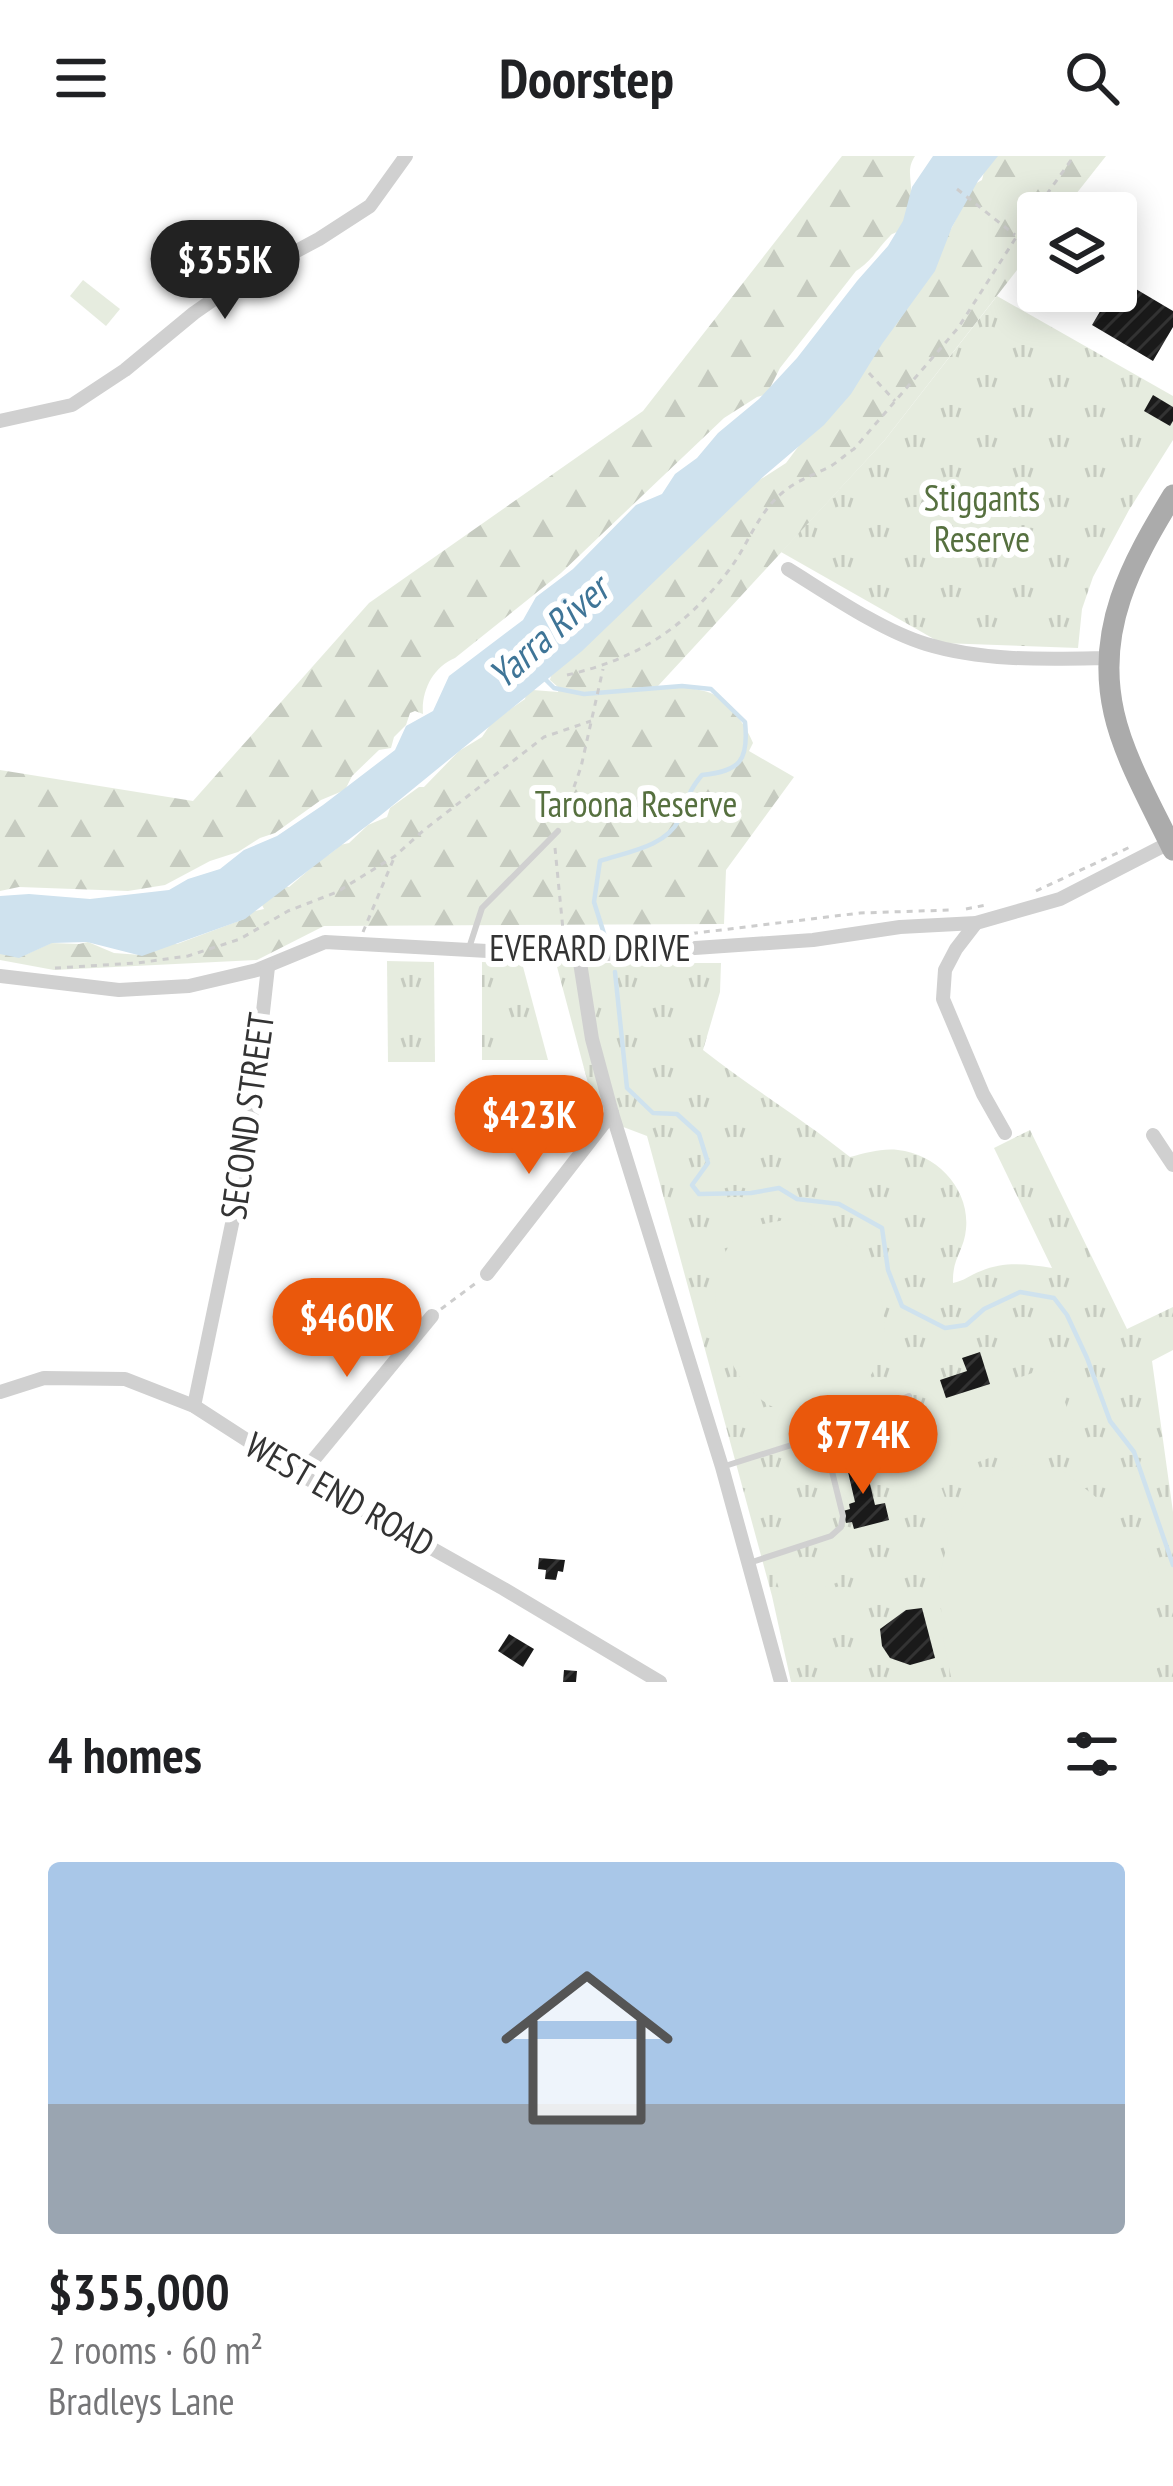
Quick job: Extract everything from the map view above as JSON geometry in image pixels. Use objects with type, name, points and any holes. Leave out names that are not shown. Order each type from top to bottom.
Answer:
[{"type":"main road","points":[[1172,844],[1114,714],[1110,658],[1113,617],[1127,577],[1173,495]]},
{"type":"street","points":[[0,421],[72,405],[237,283],[370,206],[406,156]]},
{"type":"street","points":[[788,568],[920,643],[960,653],[1017,658],[1110,658]]},
{"type":"street","name":"EVERARD DRIVE","points":[[0,976],[118,990],[189,986],[268,967],[326,942],[572,955],[813,940],[900,927],[976,923],[1060,899],[1172,844]]},
{"type":"street","points":[[976,923],[945,970],[943,998],[983,1094],[1005,1132]]},
{"type":"street","points":[[572,955],[612,1113],[722,1467],[779,1680]]},
{"type":"street","name":"SECOND STREET","points":[[248,1146],[268,967]]},
{"type":"street","points":[[487,1274],[612,1113]]},
{"type":"street","points":[[1153,1136],[1173,1165]]},
{"type":"street","name":"SECOND STREET","points":[[194,1406],[238,1195]]},
{"type":"street","points":[[301,1475],[432,1316]]},
{"type":"street","name":"WEST END ROAD","points":[[0,1392],[44,1378],[125,1379],[194,1406],[301,1475],[661,1682]]},
{"type":"lane","points":[[469,948],[482,908],[556,832]]},
{"type":"lane","points":[[722,1467],[823,1435],[909,1396]]},
{"type":"lane","points":[[749,1563],[831,1536],[842,1527],[823,1435]]},
{"type":"path","points":[[1048,192],[1074,156]]},
{"type":"path","points":[[567,675],[603,667],[664,636],[731,568],[760,515],[782,493],[854,449],[958,328],[1017,236],[957,189]]},
{"type":"path","points":[[869,373],[896,403]]},
{"type":"path","points":[[572,955],[556,832],[581,767],[603,667]]},
{"type":"path","points":[[40,982],[50,968],[188,956],[240,940],[288,911],[337,892],[395,856],[544,737],[591,721]]},
{"type":"path","points":[[1033,892],[1134,845]]},
{"type":"path","points":[[358,944],[395,856]]},
{"type":"path","points":[[673,936],[860,913],[987,905]]},
{"type":"path","name":"SECOND STREET","points":[[238,1195],[248,1146]]},
{"type":"path","points":[[432,1316],[487,1274]]},
{"type":"green space","points":[[842,156],[915,156],[910,203],[898,231],[856,271],[780,368],[767,394],[724,418],[561,573],[440,667],[426,689],[423,714],[410,713],[391,748],[379,750],[352,776],[345,790],[321,800],[275,833],[165,885],[128,891],[19,887],[0,891],[0,770],[193,801],[369,603],[643,411]]},
{"type":"green space","name":"Taroona Reserve","points":[[995,156],[1106,156],[1078,192],[1017,192],[1017,270],[884,441],[658,686],[696,689],[722,699],[751,737],[749,751],[794,777],[726,870],[724,924],[324,926],[257,960],[54,970],[0,960],[0,950],[27,954],[51,943],[88,942],[114,953],[141,955],[163,942],[177,944],[244,919],[246,913],[264,909],[262,905],[285,886],[368,825],[387,817],[390,808],[424,787],[526,694],[558,692],[551,676],[747,488],[786,463],[931,276],[973,185],[982,180]]},
{"type":"green space","points":[[83,280],[120,309],[106,326],[70,296]]},
{"type":"green space","name":"Stiggants Reserve","points":[[997,296],[1017,307],[1017,312],[1025,312],[1173,396],[1173,440],[1093,577],[1082,609],[1078,648],[941,643],[781,552],[884,441]]},
{"type":"green space","points":[[387,961],[434,962],[435,1062],[388,1062]]},
{"type":"green space","points":[[482,962],[522,963],[548,1060],[482,1060]]},
{"type":"green space","points":[[556,963],[721,963],[720,992],[703,1050],[850,1157],[898,1150],[938,1166],[957,1187],[966,1214],[953,1283],[998,1266],[1052,1268],[994,1148],[1030,1130],[1127,1329],[1173,1307],[1173,1350],[1152,1361],[1173,1512],[1173,1682],[791,1682],[647,1136],[597,1117]]},
{"type":"green space","points":[[799,1219],[861,1259],[877,1285],[884,1318],[881,1350],[868,1379],[843,1400],[814,1411],[786,1411],[761,1399],[741,1378],[717,1318],[722,1258],[738,1236],[759,1225]]},
{"type":"green space","points":[[1052,1366],[1074,1427],[912,1486],[889,1424]]},
{"type":"green space","points":[[1037,1464],[1063,1471],[1111,1509],[1146,1560],[1159,1627],[1156,1682],[952,1682],[939,1579],[948,1540],[930,1488],[934,1487],[950,1531],[936,1486],[940,1484],[954,1522],[986,1479],[1007,1469]]},
{"type":"green space","points":[[830,1554],[839,1582],[783,1601],[774,1573]]},
{"type":"green space","points":[[840,1586],[850,1614],[793,1633],[784,1605]]},
{"type":"water","name":"Yarra River","points":[[933,156],[998,156],[952,227],[935,271],[851,394],[824,425],[764,476],[582,651],[245,919],[142,956],[87,942],[52,943],[19,958],[0,954],[0,896],[90,899],[169,890],[220,869],[244,850],[277,836],[395,750],[406,726],[433,711],[449,676],[523,620],[536,597],[573,569],[636,505],[662,494],[675,474],[797,358],[888,246],[903,221],[912,187]]},
{"type":"building","points":[[1137,290],[1173,311],[1173,327],[1153,361],[1092,325],[1100,312],[1137,312]]},
{"type":"building","points":[[1153,395],[1173,407],[1170,426],[1144,411]]},
{"type":"building","points":[[980,1352],[990,1384],[946,1398],[940,1380],[967,1371],[962,1358]]},
{"type":"building","points":[[863,1455],[875,1505],[885,1503],[889,1520],[854,1529],[852,1522],[846,1523],[843,1511],[855,1502],[845,1459]]},
{"type":"building","points":[[539,1558],[565,1560],[556,1580],[545,1579],[546,1570],[538,1569]]},
{"type":"building","points":[[922,1608],[935,1658],[910,1665],[890,1658],[882,1646],[880,1629],[906,1610]]},
{"type":"building","points":[[509,1634],[534,1649],[523,1667],[498,1651]]},
{"type":"building","points":[[564,1670],[577,1671],[576,1682],[563,1682]]},
{"type":"waterway","name":"Yarra River","points":[[544,678],[554,688],[584,694],[682,686],[711,689],[745,722],[739,762],[725,771],[702,775],[665,837],[600,861],[594,902],[606,940]]},
{"type":"waterway","points":[[615,972],[627,1088],[653,1113],[677,1114],[699,1134],[708,1163],[692,1185],[699,1194],[779,1188],[797,1199],[839,1204],[882,1228],[888,1270],[902,1306],[945,1328],[966,1325],[984,1309],[1020,1292],[1054,1298],[1087,1358],[1110,1421],[1134,1452],[1173,1565]]}]
